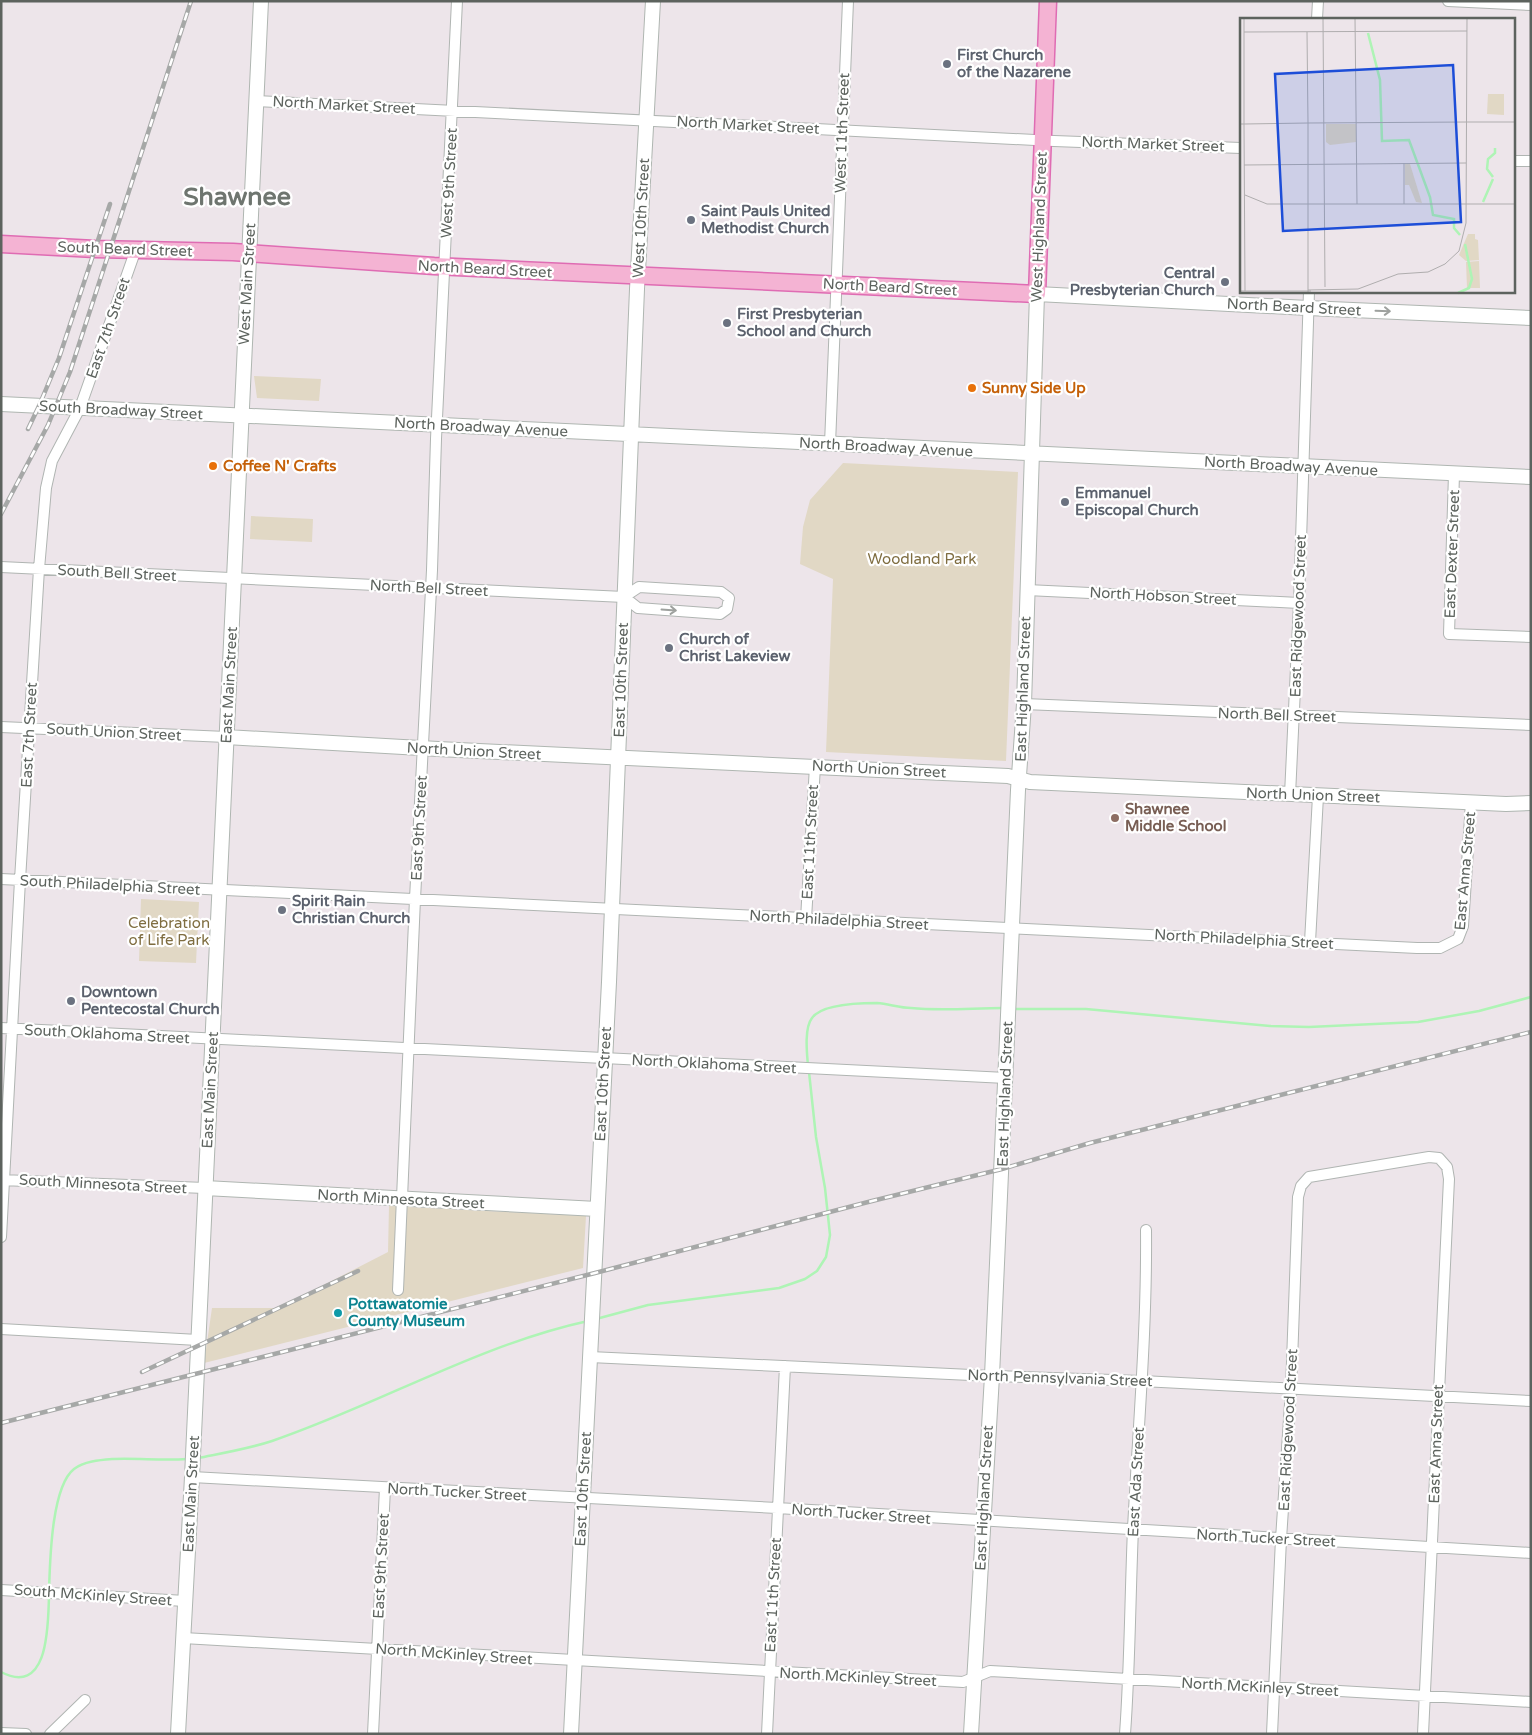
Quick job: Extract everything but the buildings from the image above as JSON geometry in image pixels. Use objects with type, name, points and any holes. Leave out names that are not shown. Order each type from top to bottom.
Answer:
[{"type":"main road","name":"West Highland Street","points":[[1037,294],[1048,1]]},
{"type":"main road","name":"South Beard Street","points":[[1,244],[249,254]]},
{"type":"main road","name":"North Beard Street","points":[[249,254],[445,267],[1037,294]]},
{"type":"street","name":"West Main Street","points":[[241,416],[261,1]]},
{"type":"street","name":"West 9th Street","points":[[437,425],[457,1]]},
{"type":"street","name":"West 10th Street","points":[[631,435],[653,1]]},
{"type":"street","name":"West 11th Street","points":[[830,444],[848,1]]},
{"type":"street","points":[[1317,18],[1318,1]]},
{"type":"street","points":[[1448,1],[1531,5]]},
{"type":"street","name":"North Market Street","points":[[256,101],[1240,148]]},
{"type":"street","points":[[1514,160],[1531,161]]},
{"type":"street","name":"East 7th Street","points":[[1,1237],[29,728],[46,488],[52,461],[80,408],[136,250]]},
{"type":"street","name":"East Ridgewood Street","points":[[1290,795],[1295,716],[1309,292]]},
{"type":"street","name":"North Beard Street","points":[[1037,294],[1531,318]]},
{"type":"street","name":"West Highland Street","points":[[1032,454],[1037,294]]},
{"type":"street","name":"South Broadway Street","points":[[1,404],[241,416]]},
{"type":"street","name":"North Broadway Avenue","points":[[241,416],[1531,477]]},
{"type":"street","name":"East Main Street","points":[[178,1734],[194,1440],[241,416]]},
{"type":"street","name":"East 9th Street","points":[[398,1290],[414,899],[431,587],[437,425]]},
{"type":"street","name":"East 10th Street","points":[[571,1734],[612,910],[631,435]]},
{"type":"street","name":"East Highland Street","points":[[971,1734],[992,1376],[1007,1026],[1024,704],[1032,454]]},
{"type":"street","name":"East Dexter Street","points":[[1454,474],[1449,634],[1531,637]]},
{"type":"street","name":"South Bell Street","points":[[1,567],[234,578]]},
{"type":"street","name":"North Bell Street","points":[[234,578],[624,597],[638,608],[720,614],[727,609],[728,598],[721,592],[639,587],[624,597]]},
{"type":"street","name":"North Hobson Street","points":[[1027,590],[1299,602]]},
{"type":"street","name":"North Bell Street","points":[[1024,704],[1531,725]]},
{"type":"street","name":"South Union Street","points":[[1,727],[226,737]]},
{"type":"street","name":"North Union Street","points":[[226,737],[1008,776],[1030,782],[1290,795],[1506,804],[1531,803]]},
{"type":"street","name":"East 11th Street","points":[[806,919],[815,766]]},
{"type":"street","points":[[1310,942],[1318,796]]},
{"type":"street","name":"East Anna Street","points":[[1458,939],[1463,926],[1471,802]]},
{"type":"street","name":"South Philadelphia Street","points":[[1,879],[219,890]]},
{"type":"street","name":"North Philadelphia Street","points":[[219,890],[1417,948],[1440,948],[1458,939]]},
{"type":"street","name":"South Oklahoma Street","points":[[1,1028],[212,1040]]},
{"type":"street","name":"North Oklahoma Street","points":[[212,1040],[1006,1078]]},
{"type":"street","name":"East Ridgewood Street","points":[[1272,1734],[1300,1186],[1310,1178],[1419,1158],[1439,1158]]},
{"type":"street","name":"East Anna Street","points":[[1423,1734],[1449,1179],[1447,1167],[1439,1158]]},
{"type":"street","name":"South Minnesota Street","points":[[3,1180],[205,1188]]},
{"type":"street","name":"North Minnesota Street","points":[[205,1188],[597,1209]]},
{"type":"street","name":"East Ada Street","points":[[1125,1734],[1133,1530],[1142,1381],[1146,1230]]},
{"type":"street","points":[[1,1329],[198,1340]]},
{"type":"street","name":"North Pennsylvania Street","points":[[590,1357],[992,1376],[1142,1381],[1531,1401]]},
{"type":"street","name":"East 11th Street","points":[[767,1734],[785,1366]]},
{"type":"street","name":"North Tucker Street","points":[[192,1475],[385,1488],[777,1508],[1281,1540],[1531,1553]]},
{"type":"street","name":"East 9th Street","points":[[373,1734],[385,1488]]},
{"type":"street","name":"South McKinley Street","points":[[1,1590],[185,1601]]},
{"type":"street","name":"North McKinley Street","points":[[183,1638],[963,1682],[990,1671],[1531,1702]]},
{"type":"street","points":[[50,1734],[85,1700]]},
{"type":"street","points":[[1,1733],[26,1734]]},
{"type":"green space","points":[[254,376],[321,379],[319,401],[257,398]]},
{"type":"green space","name":"Woodland Park","points":[[843,463],[1018,472],[1006,761],[826,752],[833,579],[800,564],[803,527],[810,500]]},
{"type":"green space","points":[[251,516],[313,519],[312,542],[250,539]]},
{"type":"green space","name":"Celebration of Life Park","points":[[141,899],[199,902],[196,963],[139,961]]},
{"type":"green space","points":[[389,1206],[586,1216],[583,1268],[204,1363],[212,1308],[279,1308],[388,1252]]},
{"type":"waterway","points":[[1014,1009],[1086,1009],[1270,1026],[1309,1027],[1418,1022],[1479,1011],[1531,997]]},
{"type":"waterway","points":[[808,1066],[807,1041],[809,1022],[817,1013],[833,1007],[877,1003],[922,1009],[1003,1008]]},
{"type":"waterway","points":[[596,1319],[648,1305],[779,1288],[805,1279],[817,1271],[826,1257],[830,1235],[809,1072]]},
{"type":"waterway","points":[[198,1458],[245,1449],[272,1441],[507,1345],[588,1321]]},
{"type":"waterway","points":[[49,1591],[51,1545],[56,1508],[66,1478],[74,1469],[98,1460],[109,1459],[187,1459]]},
{"type":"waterway","points":[[1,1672],[17,1677],[29,1675],[37,1667],[43,1654],[46,1639],[49,1596]]},
{"type":"railway","points":[[1,514],[48,425],[70,372],[191,1]]},
{"type":"railway","points":[[28,429],[59,358],[110,204]]},
{"type":"railway","points":[[1,1423],[1002,1169],[1090,1143],[1531,1032]]},
{"type":"railway","points":[[142,1372],[358,1271]]},
{"type":"place","name":"First Church of the Nazarene","points":[[947,64]]},
{"type":"place","name":"Saint Pauls United Methodist Church","points":[[691,220]]},
{"type":"place","name":"Central Presbyterian Church","points":[[1225,282]]},
{"type":"place","name":"First Presbyterian School and Church","points":[[727,323]]},
{"type":"place","name":"Sunny Side Up","points":[[972,388]]},
{"type":"place","name":"Coffee N' Crafts","points":[[213,466]]},
{"type":"place","name":"Emmanuel Episcopal Church","points":[[1065,502]]},
{"type":"place","name":"Church of Christ Lakeview","points":[[669,648]]},
{"type":"place","name":"Shawnee Middle School","points":[[1115,818]]},
{"type":"place","name":"Spirit Rain Christian Church","points":[[282,910]]},
{"type":"place","name":"Downtown Pentecostal Church","points":[[71,1001]]},
{"type":"place","name":"Pottawatomie County Museum","points":[[338,1313]]},
{"type":"district","name":"Shawnee","points":[[237,196]]}]
